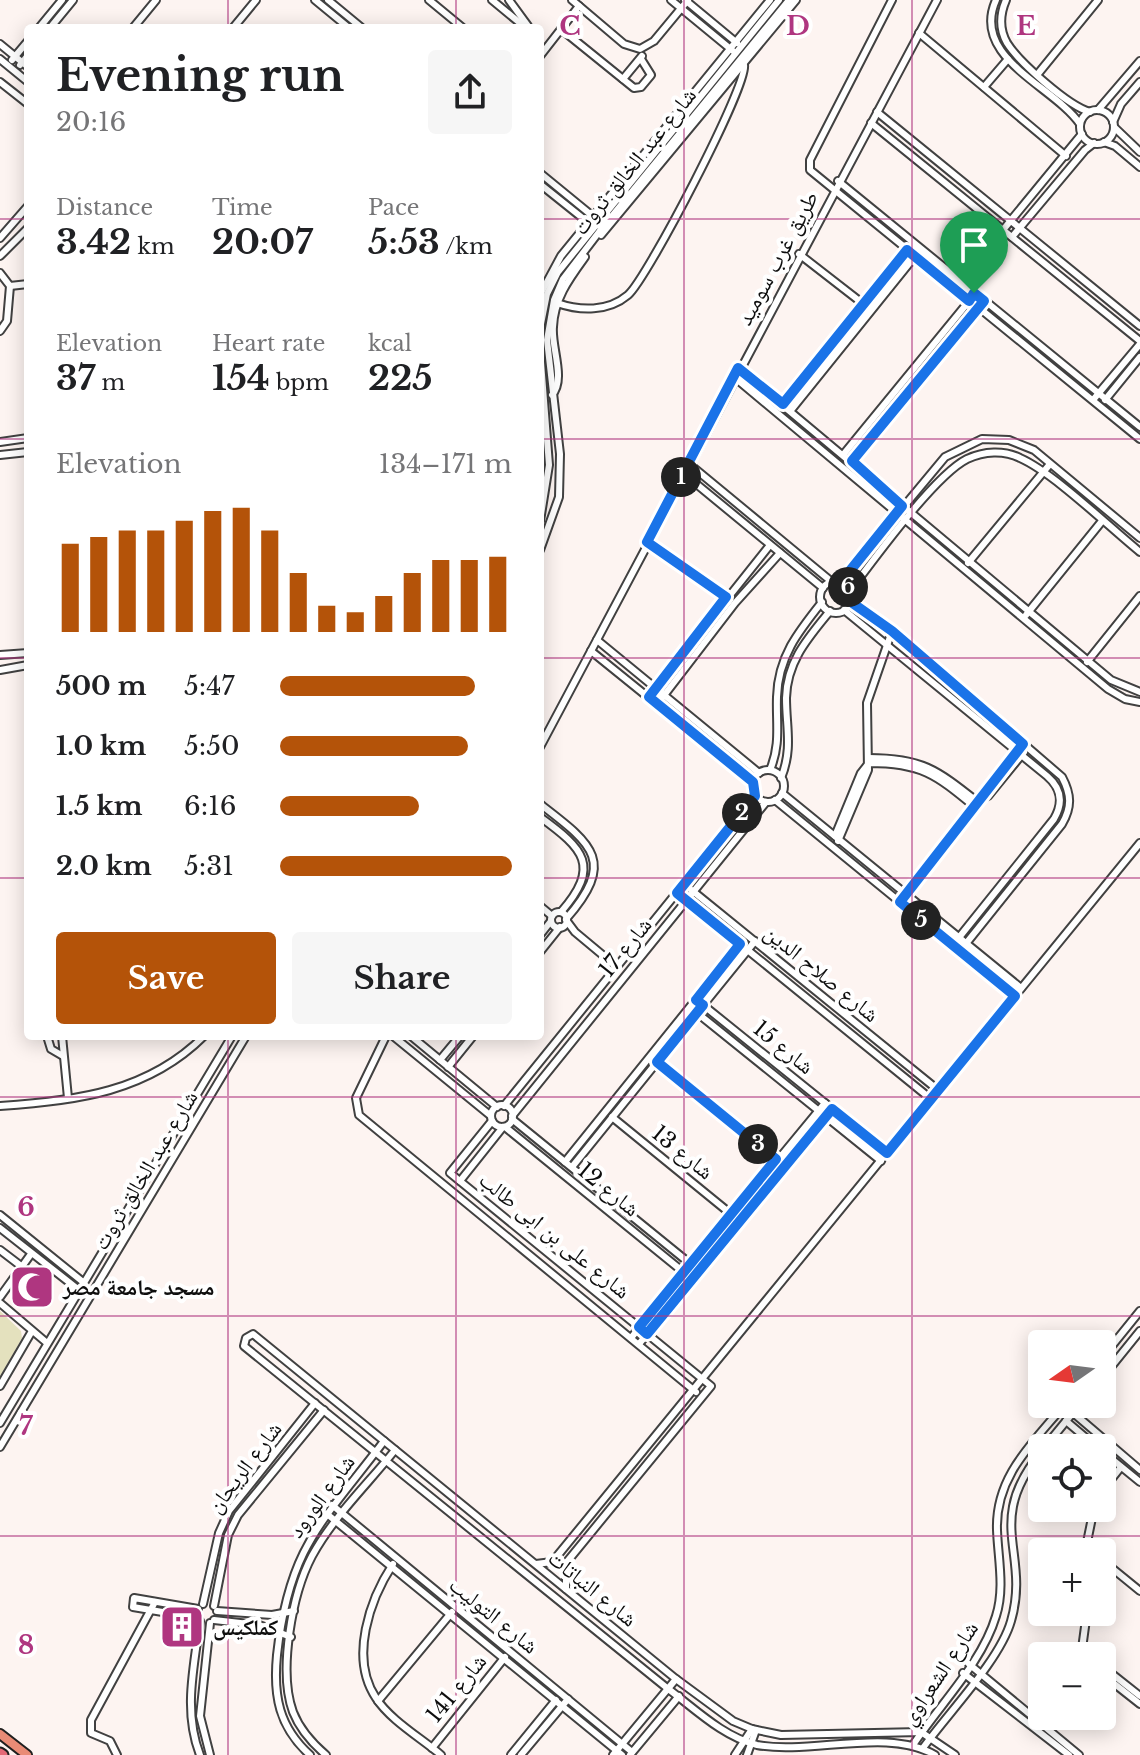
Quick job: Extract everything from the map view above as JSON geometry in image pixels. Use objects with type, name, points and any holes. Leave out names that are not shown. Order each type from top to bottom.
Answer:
[{"type":"main road","points":[[0,1734],[27,1755]]},
{"type":"street","points":[[48,0],[60,10]]},
{"type":"street","points":[[52,24],[62,0]]},
{"type":"street","points":[[44,24],[73,0]]},
{"type":"street","points":[[136,24],[156,0]]},
{"type":"street","points":[[236,24],[256,0]]},
{"type":"street","points":[[315,0],[344,24]]},
{"type":"street","points":[[328,0],[357,24]]},
{"type":"street","points":[[429,0],[458,24]]},
{"type":"street","points":[[492,0],[523,24]]},
{"type":"street","points":[[509,0],[525,24]]},
{"type":"street","points":[[572,0],[624,44],[640,49],[654,41],[685,2]]},
{"type":"street","points":[[557,303],[572,308],[602,308],[616,303],[640,282],[745,74],[741,53],[685,2],[671,0]]},
{"type":"street","points":[[544,288],[561,256],[598,225],[741,53],[770,0]]},
{"type":"street","name":"شارع عبد الخالق ثروت","points":[[544,309],[547,294],[558,272],[741,53],[779,0]]},
{"type":"street","name":"شارع عبد الخالق ثروت","points":[[741,53],[774,22],[789,0]]},
{"type":"street","points":[[774,22],[796,0]]},
{"type":"street","points":[[892,0],[809,162],[812,172],[1140,439]]},
{"type":"street","name":"طريق غرب سوميد","points":[[544,739],[738,368],[937,0]]},
{"type":"street","points":[[996,0],[991,22],[993,36],[1008,59],[1076,107],[1107,113],[1113,125],[1140,152]]},
{"type":"street","points":[[1006,0],[1001,11],[1003,33],[1014,51],[1080,124],[1082,134],[1094,143]]},
{"type":"street","points":[[1036,77],[1098,0]]},
{"type":"street","points":[[544,51],[579,6]]},
{"type":"street","points":[[561,29],[634,88],[641,87],[651,72],[641,59],[640,49]]},
{"type":"street","points":[[919,33],[1066,156]]},
{"type":"street","points":[[544,42],[548,46]]},
{"type":"street","points":[[0,44],[24,64]]},
{"type":"street","points":[[8,65],[24,46]]},
{"type":"street","points":[[0,59],[24,79]]},
{"type":"street","points":[[623,79],[641,59]]},
{"type":"street","points":[[984,87],[1008,59]]},
{"type":"street","points":[[1080,124],[1140,61]]},
{"type":"street","points":[[15,71],[24,66]]},
{"type":"street","points":[[0,82],[24,101]]},
{"type":"street","points":[[1104,142],[1121,104],[1140,82]]},
{"type":"street","points":[[877,112],[1140,326]]},
{"type":"street","points":[[871,123],[1140,342],[1100,393],[1096,403]]},
{"type":"street","points":[[1003,230],[1082,134]]},
{"type":"street","points":[[1012,237],[1094,143],[1104,142],[1115,146],[1140,167]]},
{"type":"street","points":[[544,180],[598,225]]},
{"type":"street","points":[[838,181],[1140,427]]},
{"type":"street","points":[[0,238],[24,211]]},
{"type":"street","points":[[552,395],[559,384],[553,327],[557,303],[598,225]]},
{"type":"street","name":"شارع عبد الخالق ثروت","points":[[544,539],[559,497],[557,416],[547,340],[554,300],[563,279],[598,225]]},
{"type":"street","points":[[0,256],[24,232]]},
{"type":"street","points":[[783,404],[907,250]]},
{"type":"street","points":[[799,254],[872,311]]},
{"type":"street","points":[[791,410],[915,256]]},
{"type":"street","points":[[0,273],[10,286],[7,321],[0,331]]},
{"type":"street","points":[[881,282],[889,288]]},
{"type":"street","points":[[10,286],[24,284]]},
{"type":"street","points":[[838,462],[974,293]]},
{"type":"street","points":[[846,468],[984,301]]},
{"type":"street","points":[[829,345],[837,351]]},
{"type":"street","points":[[1096,403],[1106,398],[1140,357]]},
{"type":"street","points":[[812,366],[820,372]]},
{"type":"street","points":[[738,368],[852,461],[899,509],[906,521],[1082,668],[1116,695],[1140,702]]},
{"type":"street","points":[[734,377],[899,509],[912,514],[1119,686],[1140,692]]},
{"type":"street","points":[[544,407],[555,406]]},
{"type":"street","points":[[544,418],[557,416]]},
{"type":"street","points":[[544,432],[548,489],[544,505]]},
{"type":"street","points":[[0,442],[24,439]]},
{"type":"street","points":[[841,582],[934,469],[956,449],[982,439],[1009,440],[1034,450],[1140,538]]},
{"type":"street","points":[[956,449],[964,460]]},
{"type":"street","points":[[0,455],[24,452]]},
{"type":"street","points":[[850,591],[944,478],[964,460],[986,453],[1010,454],[1043,473],[1140,552]]},
{"type":"street","points":[[688,463],[832,582]]},
{"type":"street","points":[[963,568],[1050,464]]},
{"type":"street","points":[[934,469],[944,478]]},
{"type":"street","points":[[683,473],[823,588]]},
{"type":"street","points":[[1080,503],[1088,495]]},
{"type":"street","points":[[1023,618],[1102,521]]},
{"type":"street","points":[[647,542],[735,603]]},
{"type":"street","points":[[649,697],[770,545]]},
{"type":"street","points":[[657,704],[735,603],[780,553]]},
{"type":"street","points":[[823,588],[832,582],[841,582],[850,591],[851,602],[844,610]]},
{"type":"street","points":[[770,770],[780,732],[777,697],[781,667],[792,639],[822,602],[823,588]]},
{"type":"street","points":[[1082,668],[1140,596]]},
{"type":"street","points":[[822,602],[830,611]]},
{"type":"street","points":[[851,602],[892,631],[1062,777],[1068,788],[1068,813],[960,951]]},
{"type":"street","points":[[953,945],[959,937],[1059,810],[1059,791],[1054,782],[844,610],[830,611],[802,646],[791,669],[786,695],[790,742],[781,778],[782,793],[837,837],[906,894],[959,937],[1021,988]]},
{"type":"street","points":[[834,847],[869,761],[867,703],[892,631]]},
{"type":"street","points":[[698,634],[706,641]]},
{"type":"street","points":[[597,640],[759,773]]},
{"type":"street","points":[[591,651],[753,782]]},
{"type":"street","points":[[0,655],[24,653]]},
{"type":"street","points":[[0,670],[24,666]]},
{"type":"street","points":[[900,902],[1025,746]]},
{"type":"street","points":[[869,761],[906,764],[926,770],[978,803]]},
{"type":"street","points":[[770,770],[759,773],[753,782],[755,796],[766,802],[775,800],[782,793]]},
{"type":"street","points":[[770,770],[781,778]]},
{"type":"street","name":"شارع 17","points":[[492,1118],[755,796]]},
{"type":"street","points":[[775,800],[1015,996]]},
{"type":"street","name":"شارع 17","points":[[504,1127],[766,802]]},
{"type":"street","points":[[544,807],[582,838],[594,860],[589,891],[544,947]]},
{"type":"street","points":[[544,820],[574,844],[584,861],[582,886],[544,930]]},
{"type":"street","points":[[534,1563],[552,1562],[558,1555],[1140,843]]},
{"type":"street","name":"شارع صلاح الدين","points":[[684,884],[938,1090]]},
{"type":"street","name":"شارع صلاح الدين","points":[[677,893],[931,1099]]},
{"type":"street","points":[[544,910],[561,927],[575,932]]},
{"type":"street","points":[[561,912],[575,932],[617,967]]},
{"type":"street","points":[[565,1162],[748,935]]},
{"type":"street","points":[[572,1167],[755,941]]},
{"type":"street","points":[[797,991],[805,982]]},
{"type":"street","name":"شارع 15","points":[[696,1000],[887,1153]]},
{"type":"street","name":"شارع 15","points":[[690,1007],[881,1161]]},
{"type":"street","points":[[48,1040],[51,1049],[63,1056]]},
{"type":"street","points":[[62,1040],[68,1098]]},
{"type":"street","points":[[0,1106],[110,1092],[151,1077],[185,1055],[200,1040]]},
{"type":"street","name":"شارع عبد الخالق ثروت","points":[[0,1423],[230,1040]]},
{"type":"street","name":"شارع عبد الخالق ثروت","points":[[0,1447],[244,1040]]},
{"type":"street","name":"شارع على بن ابى طالب","points":[[384,1040],[363,1080],[356,1110],[441,1184],[702,1396],[711,1386],[450,1173],[492,1118]]},
{"type":"street","points":[[398,1040],[492,1118]]},
{"type":"street","points":[[416,1040],[501,1106]]},
{"type":"street","points":[[440,1060],[457,1040]]},
{"type":"street","points":[[448,1067],[470,1040]]},
{"type":"street","points":[[657,1062],[784,1165]]},
{"type":"street","points":[[631,1338],[825,1103]]},
{"type":"street","name":"شارع 12","points":[[501,1106],[699,1271]]},
{"type":"street","points":[[639,1344],[832,1109]]},
{"type":"street","name":"شارع 13","points":[[612,1117],[731,1214]]},
{"type":"street","name":"شارع 12","points":[[492,1118],[692,1279]]},
{"type":"street","points":[[460,1181],[504,1127]]},
{"type":"street","points":[[0,1215],[83,1282]]},
{"type":"street","points":[[0,1228],[79,1290]]},
{"type":"street","points":[[0,1250],[21,1266]]},
{"type":"street","points":[[31,1254],[0,1300],[47,1343]]},
{"type":"street","points":[[1116,1341],[1140,1311]]},
{"type":"street","points":[[0,1386],[32,1331]]},
{"type":"street","points":[[1116,1361],[1140,1331]]},
{"type":"street","name":"شارع النباتات","points":[[935,1755],[913,1745],[780,1747],[750,1743],[667,1688],[244,1346],[246,1338],[253,1334],[676,1679],[733,1721],[754,1730],[781,1735],[921,1732],[955,1755]]},
{"type":"street","points":[[566,1589],[566,1563],[702,1396]]},
{"type":"street","name":"شارع الريحان","points":[[199,1620],[219,1533],[243,1491],[315,1403]]},
{"type":"street","name":"شارع الريحان","points":[[212,1622],[228,1535],[251,1497],[324,1410]]},
{"type":"street","name":"شارع الشعراوي","points":[[913,1745],[994,1623],[1000,1600],[997,1529],[1003,1487],[1021,1457],[1054,1418]]},
{"type":"street","points":[[1062,1418],[1081,1434]]},
{"type":"street","name":"شارع الشعراوي","points":[[1056,1434],[1069,1418]]},
{"type":"street","points":[[1079,1418],[1140,1470]]},
{"type":"street","name":"شارع الورود","points":[[310,1755],[289,1732],[277,1704],[275,1678],[282,1614],[297,1561],[332,1505],[384,1441]]},
{"type":"street","name":"شارع الورود","points":[[325,1755],[307,1737],[293,1713],[287,1676],[294,1611],[306,1569],[335,1521],[395,1450]]},
{"type":"street","points":[[1116,1463],[1140,1482]]},
{"type":"street","points":[[1116,1473],[1121,1467]]},
{"type":"street","name":"شارع الشعراوي","points":[[923,1748],[999,1649],[1011,1621],[1015,1591],[1012,1506],[1028,1469]]},
{"type":"street","points":[[243,1491],[251,1497]]},
{"type":"street","name":"شارع التوليب","points":[[332,1505],[631,1754]]},
{"type":"street","name":"شارع التوليب","points":[[327,1514],[617,1754]]},
{"type":"street","points":[[397,1558],[374,1599],[365,1634],[367,1670],[378,1701],[441,1755]]},
{"type":"street","points":[[1116,1571],[1140,1591]]},
{"type":"street","points":[[291,1637],[259,1625],[212,1622],[133,1607],[134,1598],[215,1609],[282,1614],[294,1611]]},
{"type":"street","points":[[117,1755],[112,1743],[94,1736],[89,1726],[94,1711],[155,1602]]},
{"type":"street","points":[[378,1701],[456,1607]]},
{"type":"street","points":[[199,1620],[189,1704],[200,1755]]},
{"type":"street","points":[[210,1755],[204,1740],[201,1704],[212,1622]]},
{"type":"street","name":"شارع 141","points":[[432,1748],[509,1651]]},
{"type":"street","points":[[969,1664],[1028,1710]]},
{"type":"street","points":[[963,1673],[1069,1755]]},
{"type":"street","points":[[1116,1677],[1140,1696]]},
{"type":"street","points":[[617,1754],[676,1679]]},
{"type":"street","points":[[1116,1685],[1140,1704]]},
{"type":"street","points":[[631,1754],[685,1686]]},
{"type":"street","points":[[511,1755],[561,1694]]},
{"type":"street","points":[[521,1755],[568,1699]]},
{"type":"street","points":[[747,1755],[754,1730]]},
{"type":"street","points":[[1052,1730],[1079,1755]]},
{"type":"street","points":[[195,1742],[204,1740]]},
{"type":"street","points":[[735,1755],[750,1743]]},
{"type":"shaded area","points":[[0,1311],[21,1331],[22,1338],[0,1377]]},
{"type":"place","name":"مسجد جامعة مصر","points":[[32,1287]]},
{"type":"place","name":"كملكيس","points":[[182,1627]]},
{"type":"route","points":[[907,250],[969,301],[974,293],[984,301],[979,309],[938,354],[852,461],[902,506],[841,582],[850,591],[851,602],[892,631],[1023,744],[900,902],[1015,996],[887,1153],[832,1109],[647,1334],[639,1327],[776,1159],[657,1062],[703,1005],[696,1000],[740,944],[677,893],[755,796],[753,782],[649,697],[726,597],[647,542],[738,368],[783,404],[907,250]]}]
